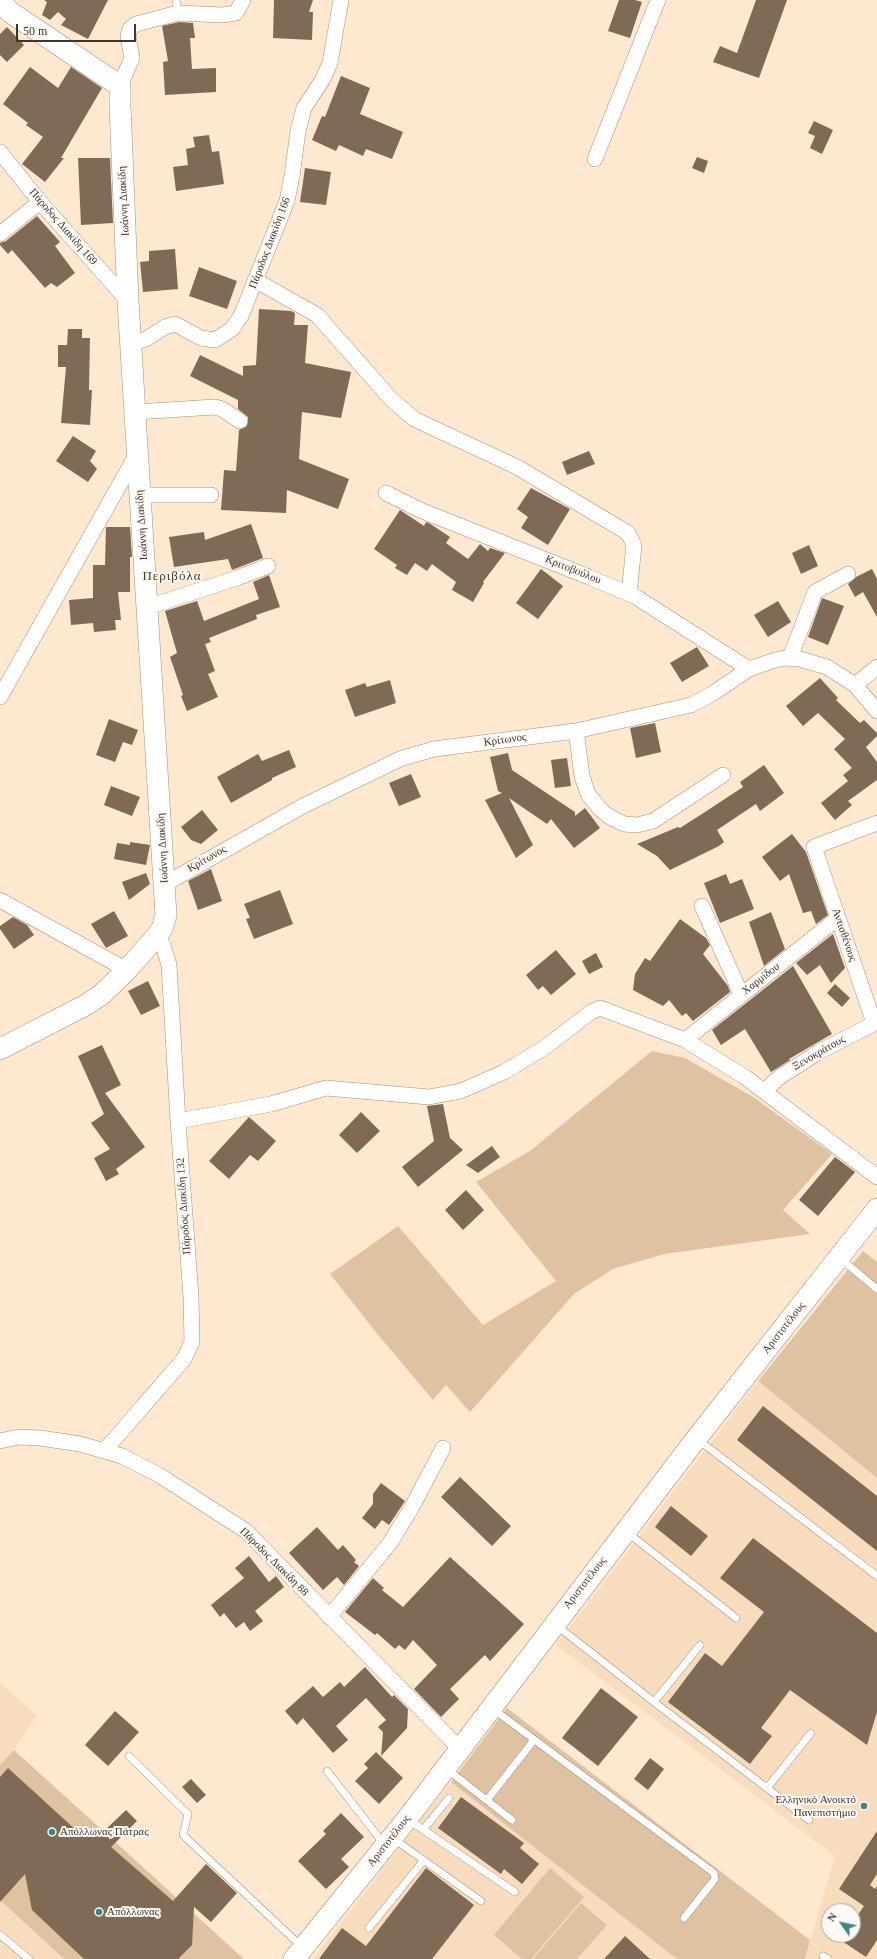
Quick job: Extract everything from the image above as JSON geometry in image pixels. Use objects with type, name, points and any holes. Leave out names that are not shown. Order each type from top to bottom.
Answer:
[{"type":"street","points":[[3,8],[120,86],[132,58],[128,36],[130,29],[136,24],[177,7],[223,15],[236,13],[243,0]]},
{"type":"street","name":"Πάροδος Διακίδη 166","points":[[131,344],[146,338],[165,327],[175,324],[200,338],[215,340],[227,333],[236,323],[247,302],[288,195],[298,131],[304,108],[323,79],[330,63],[341,0]]},
{"type":"street","points":[[595,159],[658,0]]},
{"type":"street","name":"Ιωάννη Διακίδη","points":[[0,1049],[93,1001],[127,970],[158,935],[162,929],[166,915],[128,301],[120,86]]},
{"type":"street","name":"Πάροδος Διακίδη 169","points":[[0,152],[40,202],[128,301]]},
{"type":"street","points":[[0,234],[40,202]]},
{"type":"street","points":[[255,280],[317,315],[392,399],[414,419],[517,467],[628,533],[634,545],[629,594]]},
{"type":"street","points":[[135,412],[215,407],[222,409],[240,421]]},
{"type":"street","points":[[0,697],[138,452]]},
{"type":"street","name":"Κριτοβούλου","points":[[386,494],[420,510],[629,594],[659,610],[749,669]]},
{"type":"street","points":[[140,495],[211,495]]},
{"type":"street","points":[[148,607],[237,578],[268,566]]},
{"type":"street","points":[[790,658],[815,592],[848,574]]},
{"type":"street","name":"Κρίτωνος","points":[[165,884],[303,806],[400,759],[434,750],[576,731],[694,704],[749,669],[770,662],[790,658],[800,658],[821,664],[838,673],[855,685],[877,711]]},
{"type":"street","points":[[855,685],[877,667]]},
{"type":"street","points":[[576,731],[582,776],[588,794],[600,809],[610,817],[624,824],[637,825],[653,822],[723,775]]},
{"type":"street","name":"Αντισθένους","points":[[876,1022],[814,847],[877,823]]},
{"type":"street","points":[[0,900],[127,970]]},
{"type":"street","points":[[702,906],[741,994]]},
{"type":"street","name":"Χαρμίδου","points":[[685,1040],[838,918]]},
{"type":"street","name":"Πάροδος Διακίδη 132","points":[[105,1450],[184,1359],[192,1342],[191,1297],[178,1121],[169,965],[158,935]]},
{"type":"street","points":[[178,1121],[271,1104],[326,1088],[428,1096],[461,1091],[504,1072],[544,1048],[591,1012],[600,1008],[685,1040],[764,1090],[877,1177]]},
{"type":"street","name":"Ξενοκράτους","points":[[764,1090],[788,1072],[839,1041],[876,1022]]},
{"type":"street","name":"Αριστοτέλους","points":[[299,1954],[389,1842],[415,1825],[446,1768],[554,1623],[696,1439],[877,1209]]},
{"type":"street","name":"Πάροδος Διακίδη 88","points":[[0,1441],[18,1437],[40,1438],[105,1450],[122,1456],[154,1472],[246,1531],[460,1749]]},
{"type":"street","points":[[329,1617],[390,1543],[412,1507],[443,1448]]},
{"type":"lane","points":[[839,1257],[877,1289]]},
{"type":"lane","points":[[696,1439],[877,1576]]},
{"type":"lane","points":[[625,1531],[736,1618]]},
{"type":"lane","points":[[554,1623],[654,1702],[809,1820]]},
{"type":"lane","points":[[654,1702],[700,1645]]},
{"type":"lane","points":[[492,1707],[534,1740],[714,1873],[715,1879],[684,1918]]},
{"type":"lane","points":[[767,1788],[811,1733]]},
{"type":"lane","points":[[487,1800],[534,1740]]},
{"type":"lane","points":[[128,1756],[188,1814],[183,1835],[299,1954]]},
{"type":"lane","points":[[446,1768],[512,1820]]},
{"type":"lane","points":[[327,1771],[389,1842],[424,1860],[481,1901]]},
{"type":"lane","points":[[449,1798],[415,1825],[515,1892]]},
{"type":"lane","points":[[369,1928],[424,1860]]},
{"type":"lane","points":[[0,1934],[29,1959]]},
{"type":"shaded area","points":[[652,1051],[685,1058],[753,1097],[832,1154],[783,1210],[810,1234],[664,1254],[613,1269],[574,1294],[470,1412],[446,1385],[433,1400],[379,1336],[330,1274],[398,1226],[483,1325],[556,1281],[476,1182],[530,1151]]},
{"type":"shaded area","points":[[863,1251],[877,1262],[877,1478],[758,1381]]},
{"type":"shaded area","points":[[758,1381],[877,1478],[877,1959],[805,1959],[821,1904],[821,1943],[861,1943],[861,1903],[821,1903],[835,1856],[556,1645]]},
{"type":"shaded area","points":[[0,1682],[37,1716],[14,1750],[0,1765]]},
{"type":"shaded area","points":[[507,1708],[810,1940],[805,1959],[677,1959],[451,1782]]},
{"type":"shaded area","name":"Απόλλωνας Πάτρας","points":[[14,1750],[244,1959],[64,1959],[0,1900],[0,1765]]},
{"type":"shaded area","points":[[451,1782],[677,1959],[313,1959]]},
{"type":"shaded area","points":[[550,1868],[584,1897],[531,1959],[522,1959],[494,1935]]},
{"type":"shaded area","points":[[0,1900],[64,1959],[0,1959]]},
{"type":"shaded area","points":[[581,1903],[607,1925],[577,1959],[533,1959]]},
{"type":"building","points":[[44,0],[108,0],[88,39],[61,25],[66,19],[58,12],[50,20],[42,15],[47,2]]},
{"type":"building","points":[[274,0],[313,0],[309,12],[313,12],[312,40],[273,38]]},
{"type":"building","points":[[619,0],[635,0],[642,2],[630,38],[608,31]]},
{"type":"building","points":[[756,0],[787,0],[759,78],[713,62],[720,46],[737,53]]},
{"type":"building","points":[[179,22],[193,23],[195,38],[190,38],[192,69],[216,68],[216,92],[165,95],[163,62],[168,61],[162,26]]},
{"type":"building","points":[[7,27],[24,45],[7,62],[0,55],[0,34]]},
{"type":"building","points":[[30,67],[58,88],[71,67],[102,88],[61,158],[64,158],[45,182],[22,164],[43,137],[26,125],[28,123],[3,104]]},
{"type":"building","points":[[341,76],[370,88],[360,114],[403,132],[392,159],[366,149],[363,156],[339,145],[336,151],[312,140],[322,116],[325,117]]},
{"type":"building","points":[[814,121],[833,130],[822,154],[810,148],[815,136],[808,133]]},
{"type":"building","points":[[209,135],[212,152],[219,151],[224,184],[176,191],[173,167],[188,165],[186,149],[195,147],[193,137]]},
{"type":"building","points":[[697,157],[708,161],[704,173],[692,168]]},
{"type":"building","points":[[78,158],[110,158],[113,223],[81,225]]},
{"type":"building","points":[[305,168],[331,172],[326,205],[300,202]]},
{"type":"building","points":[[37,216],[60,242],[55,246],[75,273],[57,287],[51,283],[45,288],[12,250],[8,254],[0,245],[0,243],[6,241]]},
{"type":"building","points":[[175,249],[178,289],[143,292],[140,262],[149,261],[149,251]]},
{"type":"building","points":[[199,267],[237,281],[227,309],[189,296]]},
{"type":"building","points":[[259,309],[291,311],[295,313],[294,325],[308,325],[305,363],[351,372],[341,418],[302,412],[299,459],[349,479],[338,509],[287,490],[286,513],[221,510],[224,470],[236,471],[239,430],[247,426],[248,417],[238,409],[238,400],[190,376],[200,355],[243,376],[243,366],[256,365]]},
{"type":"building","points":[[68,329],[82,329],[82,338],[90,338],[89,390],[92,390],[90,425],[61,423],[66,367],[58,367],[58,345],[67,345]]},
{"type":"building","points":[[73,436],[96,451],[90,461],[97,469],[88,482],[56,461]]},
{"type":"building","points":[[589,451],[595,464],[567,475],[562,462]]},
{"type":"building","points":[[531,488],[570,509],[548,545],[521,528],[528,517],[517,509]]},
{"type":"building","points":[[400,510],[424,526],[426,522],[429,523],[450,537],[446,543],[468,559],[480,544],[488,551],[490,548],[505,553],[483,582],[484,583],[473,602],[452,590],[456,582],[432,564],[427,571],[415,563],[407,575],[395,568],[397,565],[374,549]]},
{"type":"building","points":[[251,524],[263,558],[232,570],[228,559],[174,567],[169,537],[204,532],[205,540]]},
{"type":"building","points":[[106,527],[130,527],[132,557],[130,557],[130,592],[118,592],[121,620],[115,620],[116,630],[94,632],[93,623],[71,625],[69,600],[93,598],[93,565],[105,565]]},
{"type":"building","points":[[809,545],[818,566],[801,574],[792,553]]},
{"type":"building","points":[[541,569],[563,586],[538,619],[516,603]]},
{"type":"building","points":[[872,569],[877,579],[877,617],[863,592],[855,597],[848,584],[856,577]]},
{"type":"building","points":[[269,575],[280,607],[256,615],[257,619],[209,638],[211,642],[205,644],[215,671],[208,674],[218,697],[187,711],[181,696],[183,695],[170,657],[177,653],[165,611],[197,601],[204,621],[259,599],[253,582]]},
{"type":"building","points":[[822,598],[844,606],[828,645],[808,637]]},
{"type":"building","points":[[778,601],[791,622],[768,637],[754,615]]},
{"type":"building","points":[[697,647],[709,666],[682,682],[670,663]]},
{"type":"building","points":[[820,678],[838,698],[836,700],[860,723],[864,720],[877,733],[877,736],[866,747],[877,762],[877,780],[848,801],[852,805],[835,820],[821,803],[848,781],[843,775],[852,768],[834,749],[845,739],[818,713],[803,726],[786,706]]},
{"type":"building","points":[[390,680],[396,703],[355,717],[345,690],[365,683],[367,687]]},
{"type":"building","points":[[109,719],[138,730],[132,745],[123,742],[115,762],[96,755]]},
{"type":"building","points":[[655,723],[661,752],[636,758],[630,728]]},
{"type":"building","points":[[289,750],[296,767],[272,778],[272,780],[231,803],[217,777],[258,754],[262,761]]},
{"type":"building","points":[[508,753],[512,770],[575,812],[575,816],[585,808],[600,828],[574,848],[551,819],[547,824],[509,798],[533,845],[516,858],[485,800],[502,793],[498,791],[490,757]]},
{"type":"building","points":[[567,758],[571,786],[555,788],[551,760]]},
{"type":"building","points":[[764,765],[784,793],[760,811],[756,804],[717,830],[724,842],[719,846],[670,870],[657,856],[637,844],[678,827],[680,828],[743,787],[740,782]]},
{"type":"building","points":[[411,774],[421,797],[399,806],[389,783]]},
{"type":"building","points":[[111,786],[140,797],[132,816],[104,805]]},
{"type":"building","points":[[202,810],[218,830],[201,844],[191,840],[181,827]]},
{"type":"building","points":[[792,834],[806,852],[828,915],[816,924],[811,911],[803,913],[789,874],[780,881],[762,857]]},
{"type":"building","points":[[130,842],[150,845],[146,865],[114,859],[117,843],[130,845]]},
{"type":"building","points":[[211,869],[222,901],[198,910],[188,881]]},
{"type":"building","points":[[146,873],[150,884],[129,900],[122,882]]},
{"type":"building","points":[[726,874],[730,884],[742,879],[754,909],[720,923],[704,883]]},
{"type":"building","points":[[280,890],[293,924],[254,939],[246,919],[250,918],[244,904]]},
{"type":"building","points":[[114,911],[128,936],[106,948],[91,924]]},
{"type":"building","points":[[771,912],[785,949],[764,966],[749,922]]},
{"type":"building","points":[[13,917],[27,925],[34,935],[14,949],[0,929],[0,926]]},
{"type":"building","points":[[680,919],[706,938],[710,945],[703,954],[728,986],[730,992],[693,1021],[686,1013],[682,1016],[669,1000],[663,1006],[633,990],[635,974],[645,958],[650,961]]},
{"type":"building","points":[[833,934],[845,968],[831,983],[820,965],[807,975],[796,963]]},
{"type":"building","points":[[556,950],[576,974],[551,995],[543,986],[538,990],[526,975]]},
{"type":"building","points":[[596,953],[603,967],[589,974],[582,961]]},
{"type":"building","points":[[793,966],[832,1034],[789,1059],[790,1060],[771,1072],[745,1029],[721,1045],[712,1030]]},
{"type":"building","points":[[148,981],[160,1006],[141,1015],[128,991]]},
{"type":"building","points":[[835,984],[850,998],[842,1007],[827,993]]},
{"type":"building","points":[[102,1045],[121,1085],[105,1093],[145,1147],[116,1169],[119,1174],[106,1181],[94,1158],[110,1149],[91,1123],[104,1114],[78,1056]]},
{"type":"building","points":[[443,1104],[450,1138],[463,1150],[418,1187],[402,1167],[434,1141],[427,1106]]},
{"type":"building","points":[[361,1112],[380,1131],[357,1153],[339,1135]]},
{"type":"building","points":[[249,1117],[276,1141],[258,1161],[250,1155],[229,1179],[209,1161]]},
{"type":"building","points":[[492,1146],[500,1157],[478,1173],[466,1165]]},
{"type":"building","points":[[835,1157],[855,1172],[818,1216],[799,1200]]},
{"type":"building","points":[[466,1190],[484,1210],[463,1230],[445,1210]]},
{"type":"building","points":[[763,1406],[877,1496],[877,1551],[737,1440]]},
{"type":"building","points":[[460,1477],[511,1526],[492,1546],[441,1497]]},
{"type":"building","points":[[381,1483],[405,1501],[389,1525],[382,1520],[375,1529],[362,1518],[373,1504],[373,1494]]},
{"type":"building","points":[[671,1506],[708,1536],[691,1556],[655,1527]]},
{"type":"building","points":[[317,1527],[338,1550],[343,1545],[356,1560],[354,1562],[359,1566],[344,1585],[337,1577],[323,1590],[289,1553]]},
{"type":"building","points":[[753,1538],[877,1633],[877,1712],[867,1745],[790,1690],[761,1728],[772,1736],[750,1764],[668,1702],[705,1653],[722,1666],[764,1612],[720,1578]]},
{"type":"building","points":[[249,1556],[269,1582],[276,1576],[284,1587],[255,1611],[263,1621],[250,1631],[244,1622],[236,1628],[224,1613],[220,1617],[211,1605],[244,1578],[235,1568]]},
{"type":"building","points":[[450,1557],[524,1624],[490,1661],[485,1655],[450,1689],[459,1699],[441,1717],[414,1689],[437,1665],[413,1640],[405,1650],[399,1645],[395,1649],[377,1633],[375,1635],[345,1612],[373,1578],[384,1588],[382,1590],[403,1607]]},
{"type":"building","points":[[365,1667],[392,1697],[394,1695],[408,1709],[407,1728],[381,1756],[383,1732],[378,1727],[386,1720],[366,1698],[336,1726],[348,1740],[333,1753],[303,1718],[297,1725],[285,1711],[313,1686],[323,1697],[340,1682],[344,1687]]},
{"type":"building","points":[[601,1688],[638,1717],[598,1766],[562,1738]]},
{"type":"building","points":[[115,1711],[139,1732],[108,1766],[85,1745]]},
{"type":"building","points":[[376,1752],[403,1778],[379,1804],[355,1781],[368,1768],[364,1764]]},
{"type":"building","points":[[650,1758],[664,1769],[648,1790],[634,1779]]},
{"type":"building","name":"Απόλλωνας Πάτρας","points":[[8,1768],[77,1831],[102,1833],[126,1810],[137,1821],[111,1847],[173,1901],[206,1864],[237,1893],[211,1922],[194,1907],[192,1945],[178,1959],[84,1959],[32,1910],[25,1874],[0,1902],[0,1777]]},
{"type":"building","points":[[191,1779],[206,1795],[197,1803],[182,1787]]},
{"type":"building","points":[[461,1797],[524,1843],[520,1848],[539,1864],[522,1884],[504,1869],[501,1874],[438,1828]]},
{"type":"building","points":[[341,1813],[364,1837],[341,1859],[349,1867],[326,1889],[298,1861],[326,1834],[323,1831]]},
{"type":"building","name":"Ελληνικό Ανοικτό Πανεπιστήμιο","points":[[877,1831],[877,1874],[870,1885],[875,1889],[877,1886],[877,1940],[866,1957],[845,1943],[861,1943],[861,1910],[864,1906],[839,1889]]},
{"type":"building","points":[[426,1868],[474,1905],[432,1959],[319,1959],[342,1928],[366,1946]]},
{"type":"building","points":[[625,1936],[650,1959],[604,1959]]},
{"type":"place","name":"Ελληνικό Ανοικτό Πανεπιστήμιο","points":[[864,1806]]},
{"type":"place","name":"Απόλλωνας Πάτρας","points":[[52,1832]]},
{"type":"place","name":"Απόλλωνας","points":[[99,1912]]},
{"type":"district","name":"Περιβόλα","points":[[172,577]]}]
